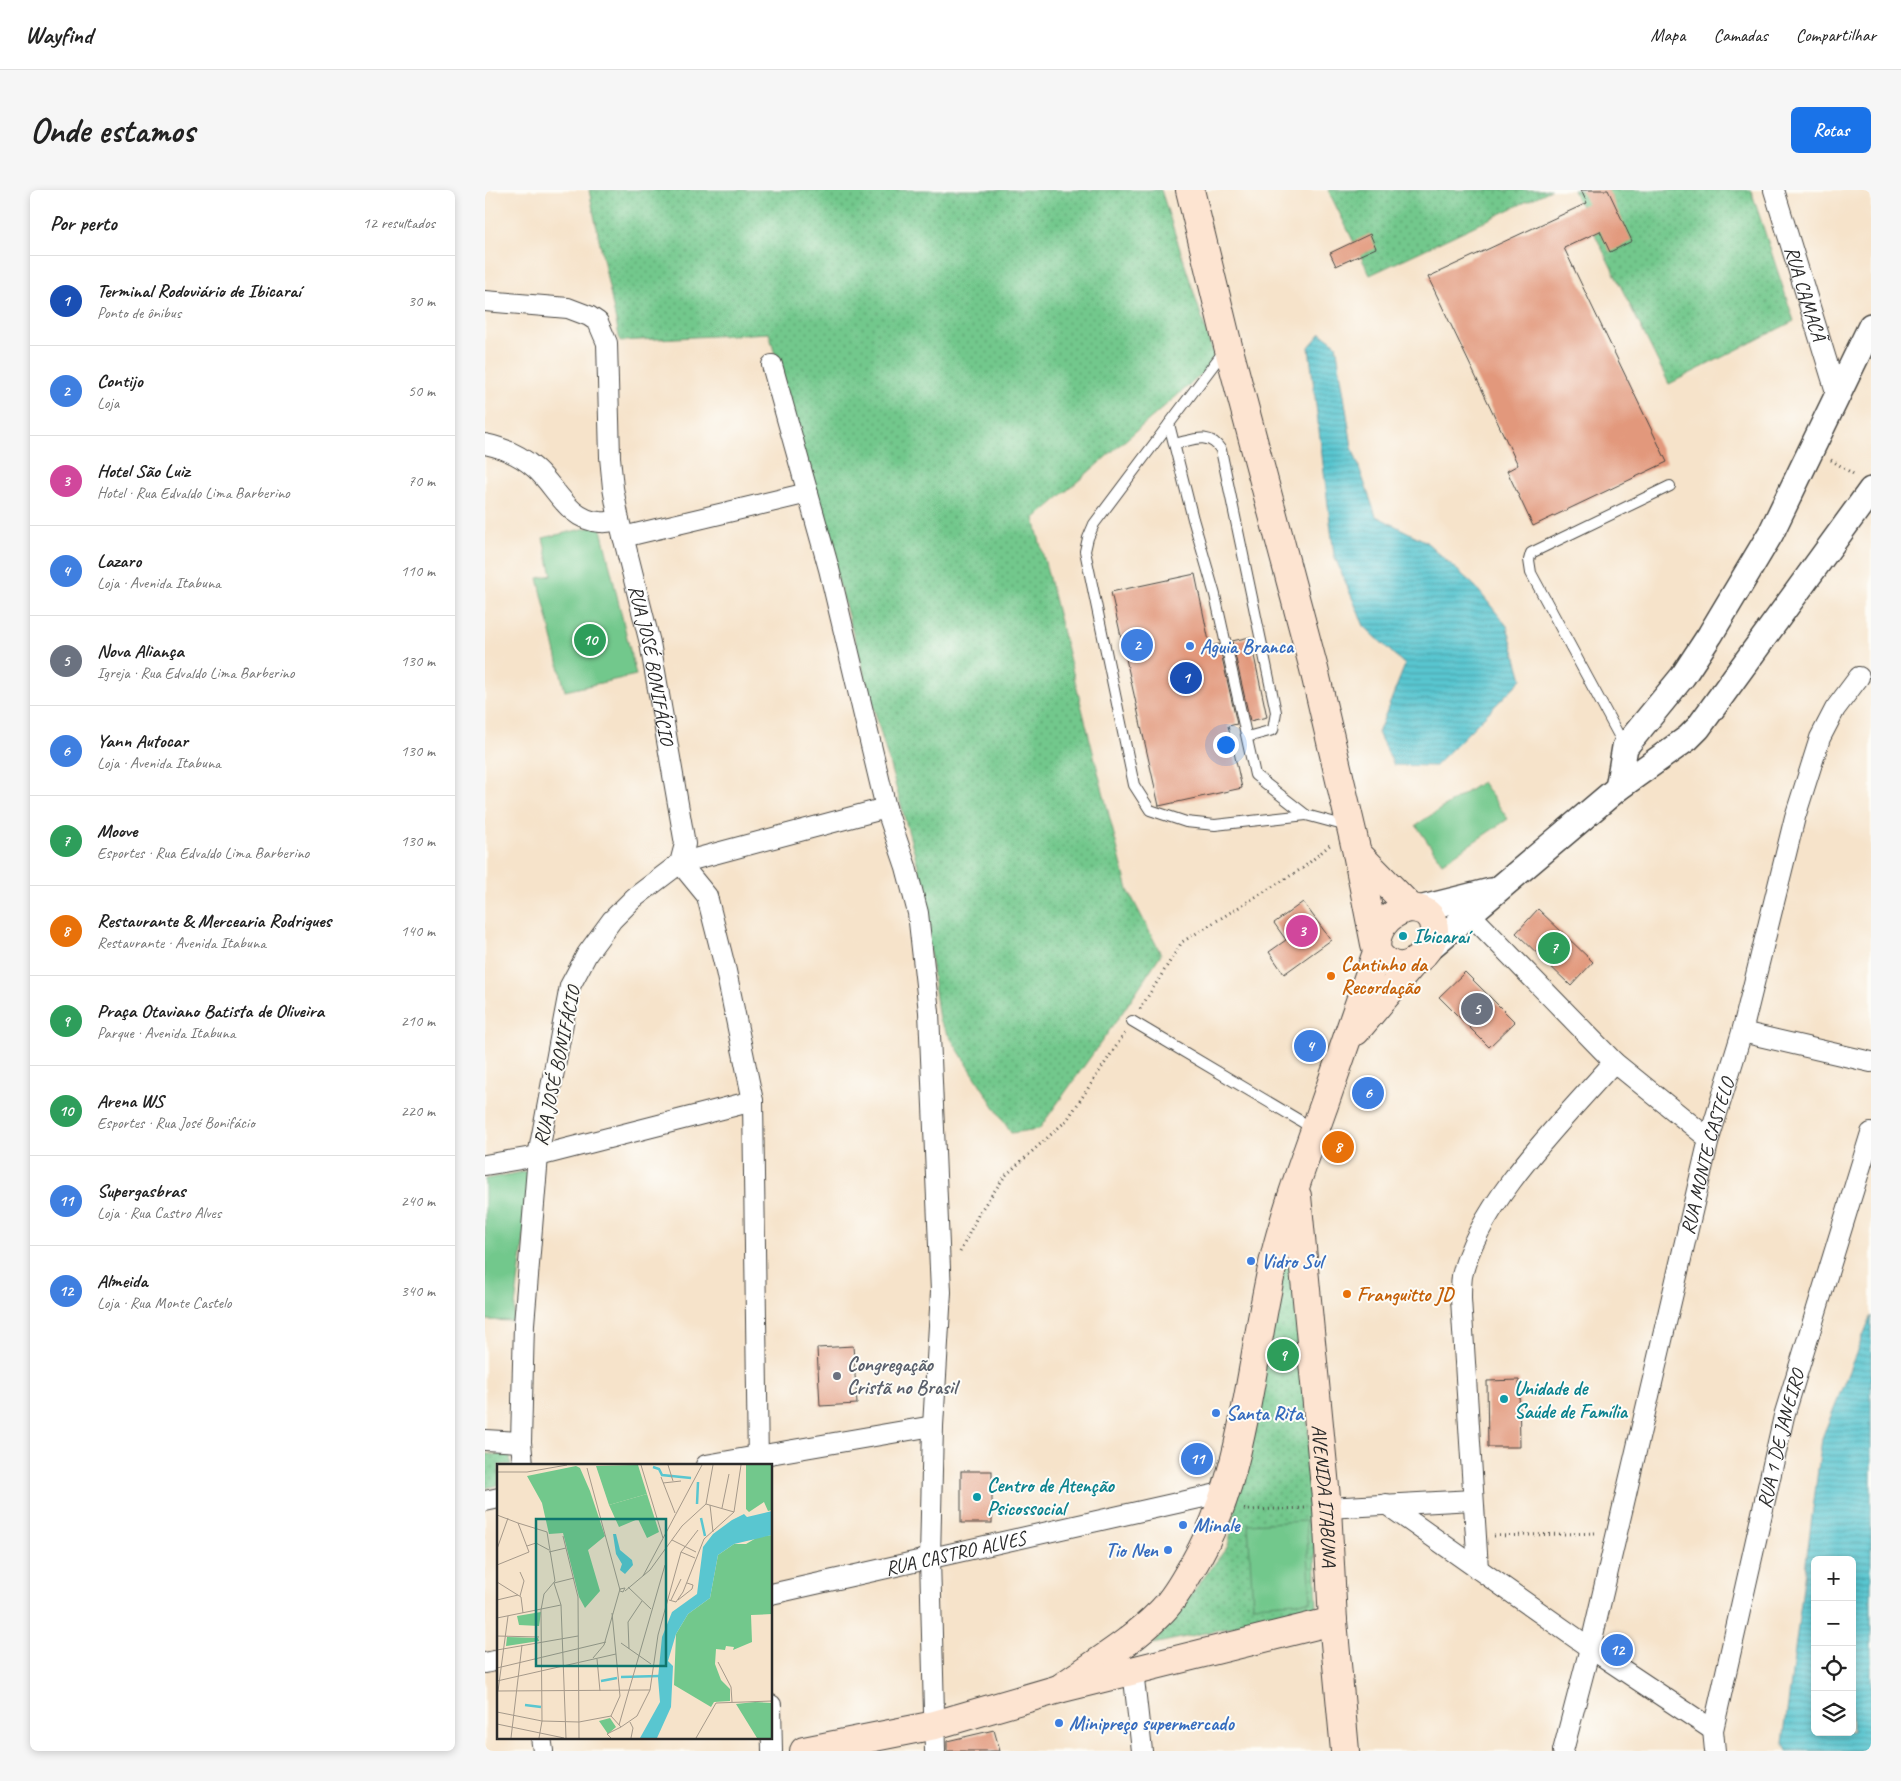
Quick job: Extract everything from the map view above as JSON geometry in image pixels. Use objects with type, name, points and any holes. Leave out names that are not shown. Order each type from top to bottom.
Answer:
[{"type":"main road","points":[[1190,190],[1228,346],[1314,669],[1351,826],[1376,948],[1380,956],[1392,964],[1401,966],[1421,956]]},
{"type":"main road","points":[[1345,1044],[1421,956],[1433,938],[1430,917],[1415,909],[1357,853]]},
{"type":"main road","points":[[1059,1689],[1144,1628],[1160,1613],[1179,1589],[1200,1554],[1224,1496],[1243,1421],[1267,1290],[1277,1247],[1296,1182],[1345,1044],[1376,948],[1377,934],[1385,921],[1399,912],[1415,909]]},
{"type":"main road","name":"AVENIDA ITABUNA","points":[[1296,1182],[1327,1508],[1333,1621],[1345,1751]]},
{"type":"main road","points":[[804,1751],[935,1738],[1059,1689],[1333,1621]]},
{"type":"street","name":"RUA CAMACÃ","points":[[1774,190],[1837,395]]},
{"type":"street","name":"RUA JOSÉ BONIFÁCIO","points":[[486,300],[568,308],[589,316],[598,322],[607,344],[610,457],[613,488],[621,529],[650,643],[685,844],[680,863],[634,898],[612,920],[587,954],[570,986],[538,1156],[524,1324],[521,1442],[523,1464]]},
{"type":"street","points":[[1618,788],[1625,747],[1683,676],[1710,635],[1771,533],[1871,326]]},
{"type":"street","points":[[772,364],[829,568],[886,808],[906,867],[917,913],[929,1012],[941,1292],[933,1426],[930,1558],[935,1738]]},
{"type":"street","points":[[485,444],[517,455],[537,469],[569,508],[581,516],[621,529],[808,493]]},
{"type":"street","points":[[1421,956],[1466,906],[1499,888],[1618,788],[1699,728],[1867,484]]},
{"type":"street","name":"RUA MONTE CASTELO","points":[[1563,1751],[1617,1532],[1709,1139],[1742,1032],[1779,879],[1809,769],[1820,738],[1832,716],[1859,677]]},
{"type":"street","points":[[757,1461],[753,1101],[726,971],[707,896],[680,863],[886,808]]},
{"type":"street","points":[[1415,909],[1466,906],[1614,1062],[1709,1139]]},
{"type":"street","points":[[1742,1032],[1871,1062]]},
{"type":"street","points":[[1478,1569],[1461,1299],[1462,1277],[1472,1249],[1493,1207],[1540,1146],[1614,1062]]},
{"type":"street","points":[[485,1165],[538,1156],[753,1101]]},
{"type":"street","name":"RUA 1 DE JANEIRO","points":[[1715,1751],[1713,1730],[1783,1416],[1871,1133]]},
{"type":"street","points":[[719,1464],[757,1461],[933,1426]]},
{"type":"street","points":[[485,1440],[521,1442]]},
{"type":"street","name":"RUA CASTRO ALVES","points":[[773,1594],[930,1558],[1224,1496]]},
{"type":"street","points":[[1327,1508],[1473,1500]]},
{"type":"street","points":[[1386,1504],[1589,1648],[1713,1730]]},
{"type":"street","points":[[1133,1670],[1142,1751]]},
{"type":"street","points":[[541,1738],[543,1751]]},
{"type":"street","points":[[772,1738],[773,1751]]},
{"type":"lane","points":[[1228,346],[1094,524],[1085,551],[1133,785],[1150,810],[1186,822],[1215,825],[1306,815],[1351,826]]},
{"type":"lane","points":[[1169,424],[1193,519],[1215,595],[1255,775],[1306,815]]},
{"type":"lane","points":[[1174,444],[1209,438],[1218,444],[1221,450],[1275,712],[1273,730],[1247,737]]},
{"type":"lane","points":[[1625,747],[1531,573],[1529,560],[1531,553],[1671,486]]},
{"type":"lane","points":[[1132,1022],[1315,1129]]},
{"type":"path","points":[[1811,449],[1867,484]]},
{"type":"path","points":[[957,1257],[979,1213],[1005,1176],[1067,1120],[1182,942],[1303,868],[1351,826]]},
{"type":"path","points":[[1224,1496],[1248,1510],[1327,1508]]},
{"type":"path","points":[[1476,1536],[1617,1532]]},
{"type":"green space","points":[[589,190],[1161,190],[1216,362],[1034,519],[1128,890],[1161,954],[1122,1013],[1039,1129],[1011,1133],[939,1020],[918,866],[769,333],[620,341]]},
{"type":"green space","points":[[1328,190],[1551,190],[1370,275]]},
{"type":"green space","points":[[1573,190],[1751,190],[1794,321],[1669,384]]},
{"type":"green space","points":[[600,525],[636,675],[565,691],[538,578],[552,575],[543,538]]},
{"type":"green space","points":[[1482,782],[1508,819],[1442,863],[1416,825]]},
{"type":"green space","points":[[533,1170],[513,1321],[485,1320],[485,1179]]},
{"type":"green space","points":[[1289,1233],[1313,1477],[1317,1609],[1153,1644],[1228,1546]]},
{"type":"green space","points":[[485,1454],[510,1455],[511,1464],[497,1464],[497,1485],[485,1488]]},
{"type":"green space","points":[[1306,1521],[1311,1601],[1253,1605],[1248,1524]]},
{"type":"water","points":[[1321,333],[1336,344],[1352,447],[1376,516],[1425,541],[1475,586],[1507,626],[1522,679],[1435,766],[1394,765],[1378,733],[1405,665],[1364,626],[1334,555],[1309,347]]},
{"type":"water","points":[[1871,1316],[1871,1751],[1787,1751],[1783,1743],[1822,1438]]},
{"type":"building","points":[[1581,190],[1608,190],[1632,241],[1610,252],[1600,231],[1564,248],[1667,462],[1533,526],[1507,471],[1518,465],[1428,277],[1587,203]]},
{"type":"building","points":[[1370,234],[1376,248],[1336,266],[1330,253]]},
{"type":"building","points":[[1195,574],[1210,646],[1219,644],[1237,724],[1228,726],[1242,788],[1159,806],[1111,592]]},
{"type":"building","points":[[1250,637],[1267,717],[1250,721],[1232,641]]},
{"type":"building","points":[[1303,902],[1331,940],[1284,974],[1269,952],[1286,940],[1274,923]]},
{"type":"building","points":[[1538,909],[1593,962],[1571,986],[1516,933]]},
{"type":"building","points":[[1465,972],[1515,1022],[1489,1047],[1439,997]]},
{"type":"building","name":"Congregação Cristã no Brasil","points":[[853,1346],[857,1404],[820,1406],[817,1348]]},
{"type":"building","name":"Unidade de Saúde de Família","points":[[1519,1380],[1520,1447],[1488,1447],[1487,1381]]},
{"type":"building","name":"Centro de Atenção Psicossocial","points":[[961,1471],[992,1471],[992,1523],[961,1523]]},
{"type":"building","points":[[994,1730],[1000,1751],[947,1751],[947,1741]]},
{"type":"place","name":"Arena WS","points":[[590,640]]},
{"type":"place","name":"Contijo","points":[[1137,645]]},
{"type":"place","name":"Aguia Branca","points":[[1190,646]]},
{"type":"place","name":"Terminal Rodoviário de Ibicaraí","points":[[1186,678]]},
{"type":"place","name":"Hotel São Luiz","points":[[1302,931]]},
{"type":"place","name":"Ibicaraí","points":[[1403,936]]},
{"type":"place","name":"Moove","points":[[1554,948]]},
{"type":"place","name":"Cantinho da Recordação","points":[[1331,976]]},
{"type":"place","name":"Nova Aliança","points":[[1477,1009]]},
{"type":"place","name":"Lazaro","points":[[1310,1046]]},
{"type":"place","name":"Yann Autocar","points":[[1368,1093]]},
{"type":"place","name":"Restaurante & Mercearia Rodrigues","points":[[1338,1147]]},
{"type":"place","name":"Vidro Sul","points":[[1251,1261]]},
{"type":"place","name":"Franguitto JD","points":[[1347,1294]]},
{"type":"place","name":"Praça Otaviano Batista de Oliveira","points":[[1283,1355]]},
{"type":"place","name":"Congregação Cristã no Brasil","points":[[837,1376]]},
{"type":"place","name":"Unidade de Saúde de Família","points":[[1504,1399]]},
{"type":"place","name":"Santa Rita","points":[[1216,1413]]},
{"type":"place","name":"Supergasbras","points":[[1197,1459]]},
{"type":"place","name":"Centro de Atenção Psicossocial","points":[[977,1497]]},
{"type":"place","name":"Minale","points":[[1183,1525]]},
{"type":"place","name":"Tio Nen","points":[[1168,1550]]},
{"type":"place","name":"Almeida","points":[[1617,1650]]},
{"type":"place","name":"Minipreço supermercado","points":[[1059,1723]]}]
